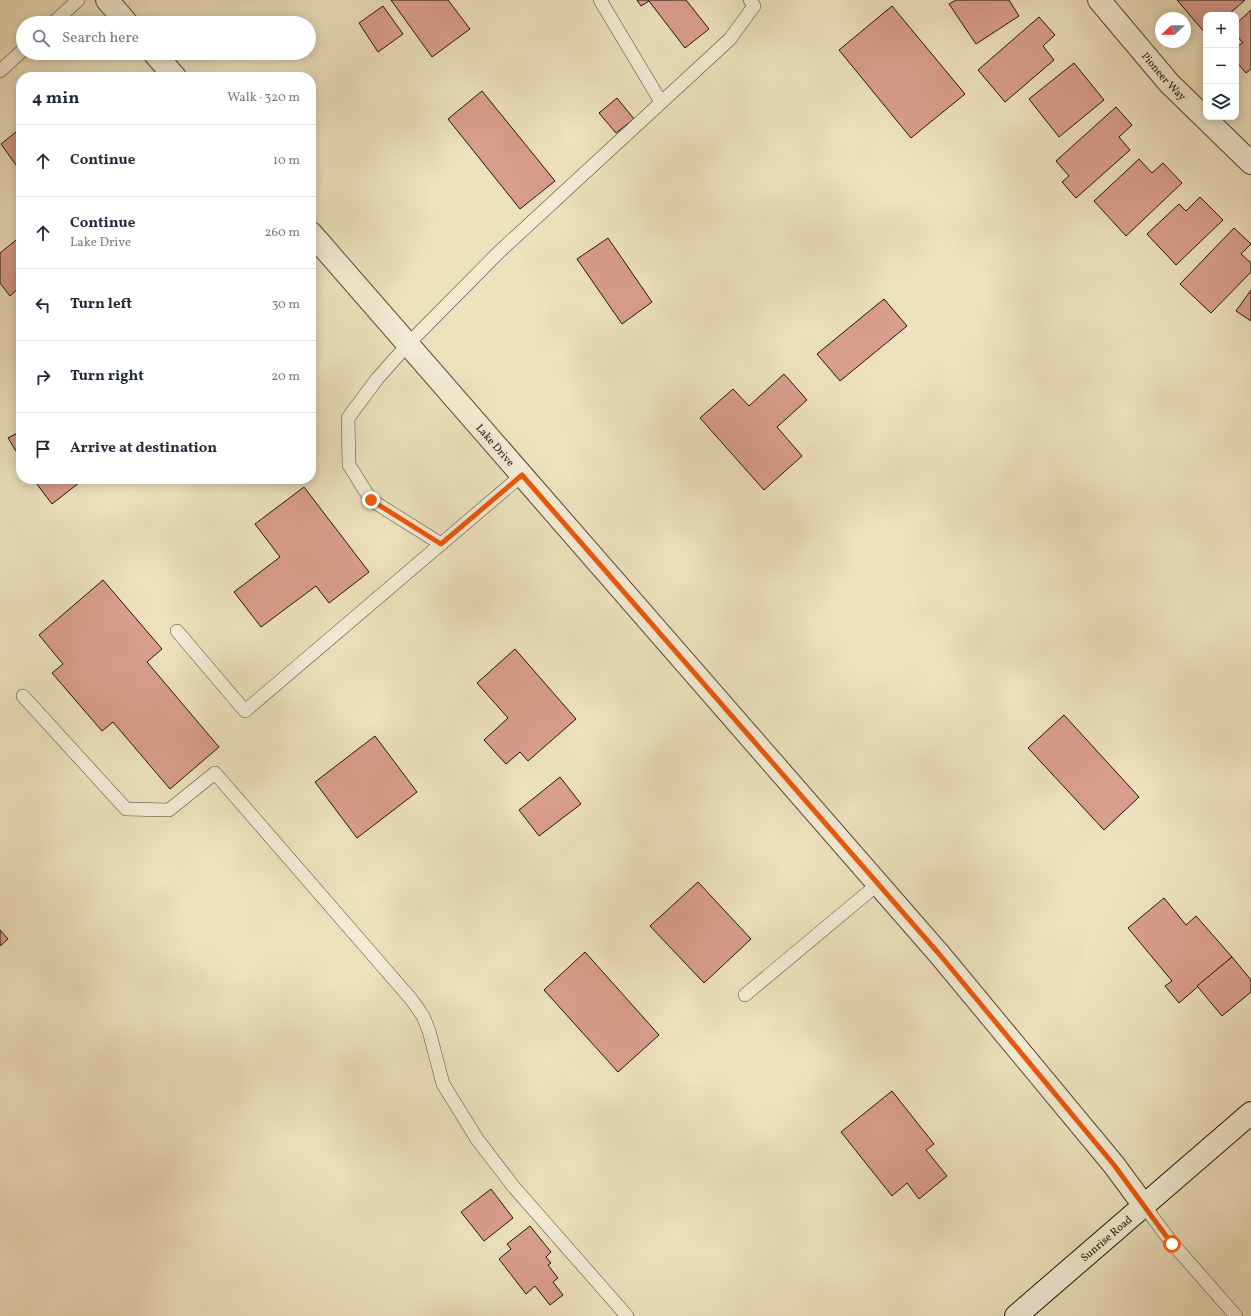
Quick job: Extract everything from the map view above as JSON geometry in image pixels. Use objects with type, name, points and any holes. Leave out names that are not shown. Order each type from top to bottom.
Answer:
[{"type":"street","points":[[107,0],[121,16]]},
{"type":"street","name":"Pioneer Way","points":[[1099,0],[1169,83],[1251,163]]},
{"type":"street","points":[[160,60],[170,72]]},
{"type":"street","name":"Lake Drive","points":[[316,239],[940,955],[1114,1165],[1144,1207]]},
{"type":"street","name":"Sunrise Road","points":[[1016,1316],[1251,1113]]},
{"type":"lane","points":[[61,16],[78,0]]},
{"type":"lane","points":[[600,0],[661,102]]},
{"type":"lane","points":[[441,544],[371,500],[349,465],[348,418],[377,379],[408,344],[498,253],[730,39],[754,6],[750,0]]},
{"type":"lane","points":[[0,71],[16,56]]},
{"type":"lane","points":[[177,632],[245,711],[522,475]]},
{"type":"lane","points":[[23,696],[126,810],[169,810],[215,773],[411,999],[423,1016],[429,1031],[443,1084],[477,1139],[513,1186],[627,1316]]},
{"type":"lane","points":[[745,995],[878,884]]},
{"type":"lane","points":[[1144,1207],[1172,1244],[1236,1316]]},
{"type":"building","points":[[391,0],[448,0],[470,29],[432,57]]},
{"type":"building","points":[[637,0],[686,0],[709,29],[685,48],[649,1],[641,6]]},
{"type":"building","points":[[956,0],[1009,0],[1019,16],[976,44],[949,4]]},
{"type":"building","points":[[1177,0],[1245,0],[1231,12],[1203,12],[1203,30],[1191,16],[1191,12],[1187,12]]},
{"type":"building","points":[[383,6],[403,34],[378,52],[359,23]]},
{"type":"building","points":[[892,6],[965,94],[911,138],[839,50]]},
{"type":"building","points":[[1251,10],[1251,69],[1246,73],[1239,65],[1239,45],[1243,43],[1239,38],[1239,21]]},
{"type":"building","points":[[1039,17],[1055,35],[1043,46],[1054,60],[1005,102],[978,70]]},
{"type":"building","points":[[1074,63],[1104,100],[1059,137],[1029,99]]},
{"type":"building","points":[[482,91],[555,181],[520,209],[448,119]]},
{"type":"building","points":[[617,98],[634,119],[616,133],[599,113]]},
{"type":"building","points":[[1116,107],[1132,125],[1119,137],[1130,150],[1076,198],[1062,182],[1069,176],[1056,161]]},
{"type":"building","points":[[16,132],[16,165],[1,144]]},
{"type":"building","points":[[1139,159],[1152,173],[1163,163],[1182,183],[1126,236],[1094,201]]},
{"type":"building","points":[[1200,197],[1223,220],[1176,265],[1147,234],[1179,204],[1186,211]]},
{"type":"building","points":[[1234,228],[1251,244],[1241,254],[1251,263],[1251,272],[1211,313],[1180,284]]},
{"type":"building","points":[[608,238],[652,302],[622,324],[577,259]]},
{"type":"building","points":[[16,240],[16,291],[10,296],[0,283],[0,253]]},
{"type":"building","points":[[1251,290],[1251,321],[1236,311]]},
{"type":"building","points":[[884,299],[907,326],[840,381],[817,354]]},
{"type":"building","points":[[784,374],[807,400],[777,427],[802,456],[764,490],[700,418],[733,389],[749,406]]},
{"type":"building","points":[[16,434],[16,451],[8,438]]},
{"type":"building","points":[[37,484],[78,484],[52,504]]},
{"type":"building","points":[[304,487],[369,572],[329,603],[316,586],[261,627],[234,592],[280,557],[255,524]]},
{"type":"building","points":[[103,580],[162,649],[147,662],[219,747],[170,789],[113,722],[102,731],[52,673],[63,664],[39,635]]},
{"type":"building","points":[[515,649],[576,719],[528,761],[520,752],[506,764],[484,740],[508,718],[477,683]]},
{"type":"building","points":[[1064,715],[1139,797],[1104,830],[1028,748]]},
{"type":"building","points":[[375,736],[417,792],[357,838],[315,782]]},
{"type":"building","points":[[560,777],[581,804],[539,836],[519,810]]},
{"type":"building","points":[[698,882],[751,939],[704,983],[650,926]]},
{"type":"building","points":[[1164,898],[1186,925],[1196,916],[1232,957],[1179,1003],[1165,986],[1172,981],[1128,928]]},
{"type":"building","points":[[0,930],[8,939],[0,946]]},
{"type":"building","points":[[585,952],[659,1035],[618,1072],[544,990]]},
{"type":"building","points":[[1232,957],[1251,980],[1251,992],[1222,1016],[1197,986]]},
{"type":"building","points":[[892,1091],[934,1144],[926,1150],[947,1176],[919,1199],[907,1183],[892,1196],[841,1132]]},
{"type":"building","points":[[491,1189],[513,1218],[484,1241],[461,1212]]},
{"type":"building","points":[[530,1226],[551,1252],[546,1257],[551,1263],[548,1265],[558,1278],[553,1282],[563,1295],[550,1305],[535,1286],[526,1294],[499,1259],[511,1249],[507,1244]]},
{"type":"route","points":[[371,500],[441,544],[522,475],[940,955],[1114,1165],[1172,1244]]}]
